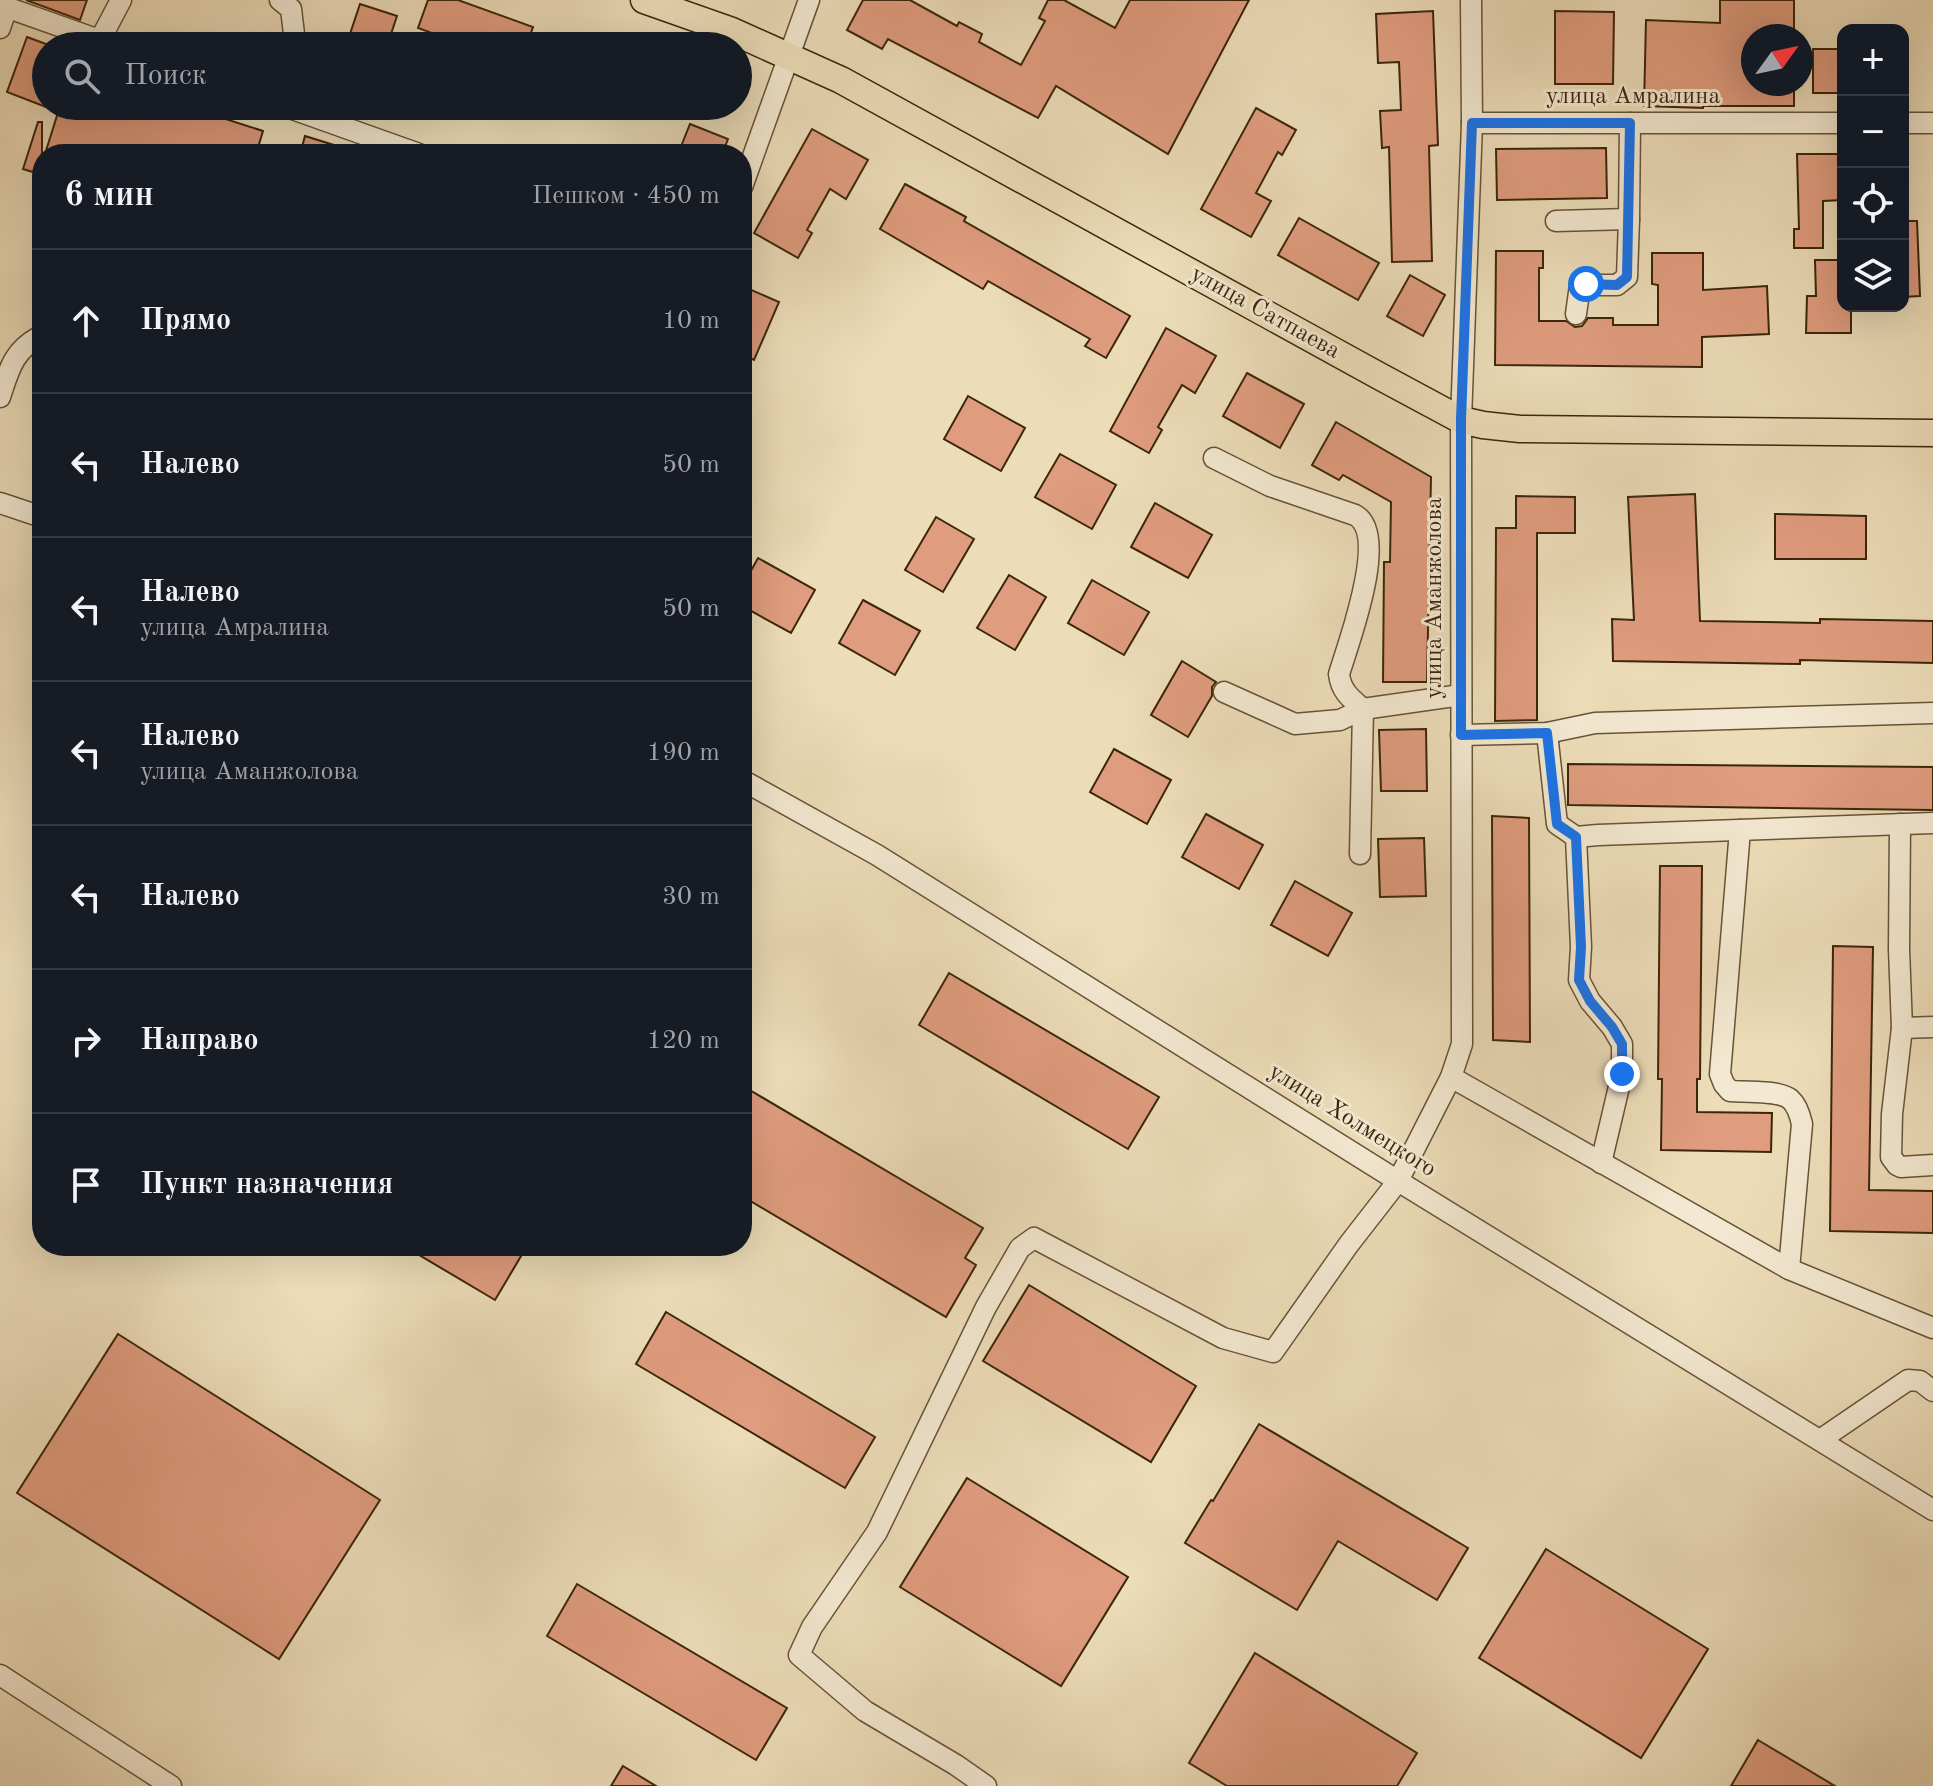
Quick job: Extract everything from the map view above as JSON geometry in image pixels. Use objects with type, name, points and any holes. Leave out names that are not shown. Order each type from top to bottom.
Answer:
[{"type":"main road","name":"улица Сатпаева","points":[[644,0],[734,32]]},
{"type":"main road","name":"улица Сатпаева","points":[[752,40],[841,80],[1461,420],[1520,429],[1933,433]]},
{"type":"street","points":[[111,32],[121,0]]},
{"type":"street","points":[[280,0],[291,9],[294,32]]},
{"type":"street","points":[[752,160],[809,0]]},
{"type":"street","name":"улица Аманжолова","points":[[986,1786],[865,1711],[799,1655],[812,1627],[877,1532],[986,1307],[1020,1248],[1034,1238],[1223,1338],[1273,1352],[1398,1181],[1451,1077],[1462,1044],[1461,420],[1472,123],[1471,0]]},
{"type":"street","points":[[0,28],[16,6],[81,32]]},
{"type":"street","points":[[323,120],[391,144]]},
{"type":"street","name":"улица Амралина","points":[[1472,123],[1837,123]]},
{"type":"street","points":[[1576,314],[1580,285],[1617,285],[1627,277],[1630,123]]},
{"type":"street","points":[[1909,123],[1933,123]]},
{"type":"street","points":[[1556,221],[1629,219]]},
{"type":"street","points":[[0,397],[12,361],[25,344],[32,340]]},
{"type":"street","points":[[1214,458],[1270,486],[1355,515],[1367,530],[1370,551],[1361,605],[1339,674],[1345,693],[1363,709],[1360,854]]},
{"type":"street","points":[[0,503],[32,514]]},
{"type":"street","points":[[1224,692],[1295,724],[1340,720],[1363,709],[1461,695]]},
{"type":"street","points":[[1461,735],[1547,733],[1595,723],[1933,713]]},
{"type":"street","points":[[1547,733],[1557,824],[1576,837],[1933,823]]},
{"type":"street","name":"улица Холмецкого","points":[[752,786],[877,855],[1398,1181],[1820,1440],[1932,1504]]},
{"type":"street","points":[[1900,824],[1902,1028],[1892,1114],[1891,1157],[1901,1167],[1933,1165]]},
{"type":"street","points":[[1740,830],[1720,1074],[1730,1091],[1779,1094],[1790,1099],[1799,1112],[1802,1124],[1789,1269]]},
{"type":"street","points":[[1576,837],[1581,947],[1579,980],[1590,1001],[1622,1044],[1622,1074],[1601,1163]]},
{"type":"street","points":[[1902,1028],[1933,1027]]},
{"type":"street","points":[[1451,1077],[1789,1269],[1933,1328]]},
{"type":"street","points":[[1820,1440],[1908,1380],[1920,1381],[1933,1391]]},
{"type":"street","points":[[0,1675],[166,1785]]},
{"type":"building","points":[[26,0],[87,0],[80,20]]},
{"type":"building","points":[[428,0],[458,0],[533,27],[531,32],[429,32],[418,28]]},
{"type":"building","points":[[863,0],[910,0],[957,26],[959,22],[982,34],[979,42],[1021,65],[1045,21],[1039,18],[1048,0],[1064,0],[1115,28],[1130,0],[1249,0],[1168,154],[1056,86],[1038,118],[888,39],[882,49],[847,30]]},
{"type":"building","points":[[1720,0],[1794,0],[1794,24],[1741,24],[1741,96],[1794,96],[1794,106],[1644,106],[1646,20],[1720,23]]},
{"type":"building","points":[[360,4],[397,16],[392,32],[351,32]]},
{"type":"building","points":[[1433,11],[1438,145],[1429,146],[1432,261],[1392,262],[1389,147],[1382,148],[1380,111],[1401,110],[1399,62],[1378,63],[1376,14]]},
{"type":"building","points":[[1555,11],[1614,12],[1613,84],[1555,84]]},
{"type":"building","points":[[27,37],[32,39],[32,102],[7,92]]},
{"type":"building","points":[[1813,49],[1837,49],[1837,93],[1813,93]]},
{"type":"building","points":[[1256,108],[1296,130],[1282,155],[1278,152],[1256,193],[1271,201],[1251,237],[1201,209]]},
{"type":"building","points":[[56,120],[229,120],[263,131],[259,144],[48,144]]},
{"type":"building","points":[[38,122],[42,122],[42,144],[32,144],[32,172],[23,169]]},
{"type":"building","points":[[690,124],[728,139],[726,144],[682,144]]},
{"type":"building","points":[[812,129],[868,160],[846,199],[830,189],[807,230],[812,233],[798,258],[754,233]]},
{"type":"building","points":[[305,136],[331,144],[303,144]]},
{"type":"building","points":[[1606,148],[1607,198],[1497,200],[1496,149]]},
{"type":"building","points":[[1797,154],[1837,154],[1837,200],[1823,201],[1823,248],[1794,248],[1794,229],[1799,229]]},
{"type":"building","points":[[905,184],[966,217],[964,221],[1130,316],[1106,358],[1085,346],[1090,339],[988,281],[983,289],[880,229]]},
{"type":"building","points":[[1299,218],[1379,263],[1358,300],[1278,255]]},
{"type":"building","points":[[1909,221],[1917,221],[1920,296],[1909,297]]},
{"type":"building","points":[[1496,251],[1543,251],[1543,268],[1539,268],[1539,321],[1566,321],[1575,327],[1582,326],[1588,318],[1613,318],[1613,325],[1658,325],[1658,285],[1652,284],[1652,253],[1703,253],[1703,290],[1767,286],[1769,334],[1702,337],[1702,367],[1495,365]]},
{"type":"building","points":[[1815,260],[1837,260],[1837,312],[1851,312],[1851,333],[1806,333],[1807,296],[1816,296]]},
{"type":"building","points":[[1410,275],[1445,295],[1423,336],[1387,316]]},
{"type":"building","points":[[752,290],[779,302],[752,359]]},
{"type":"building","points":[[1166,328],[1216,356],[1195,393],[1182,385],[1158,427],[1162,430],[1149,453],[1110,431]]},
{"type":"building","points":[[1247,373],[1304,404],[1280,448],[1223,416]]},
{"type":"building","points":[[968,396],[1025,428],[1001,471],[944,439]]},
{"type":"building","points":[[1336,422],[1431,477],[1427,682],[1383,682],[1384,562],[1390,562],[1391,502],[1343,475],[1339,480],[1312,465]]},
{"type":"building","points":[[1060,454],[1116,485],[1092,529],[1035,497]]},
{"type":"building","points":[[1695,494],[1700,621],[1933,621],[1933,663],[1613,661],[1612,619],[1634,620],[1628,497]]},
{"type":"building","points":[[1516,496],[1575,497],[1575,533],[1537,533],[1537,720],[1495,721],[1496,528],[1516,528]]},
{"type":"building","points":[[1155,503],[1212,535],[1188,578],[1131,547]]},
{"type":"building","points":[[1775,514],[1866,516],[1866,559],[1775,559]]},
{"type":"building","points":[[936,517],[974,539],[943,592],[905,570]]},
{"type":"building","points":[[758,558],[815,590],[791,633],[752,612],[752,569]]},
{"type":"building","points":[[1009,575],[1046,597],[1015,650],[977,628]]},
{"type":"building","points":[[1092,580],[1149,612],[1124,655],[1068,623]]},
{"type":"building","points":[[863,600],[920,631],[895,675],[839,643]]},
{"type":"building","points":[[1182,661],[1216,682],[1212,687],[1212,696],[1188,737],[1151,715]]},
{"type":"building","points":[[1426,729],[1427,791],[1381,791],[1379,730]]},
{"type":"building","points":[[1114,749],[1171,780],[1147,824],[1090,792]]},
{"type":"building","points":[[1568,764],[1933,767],[1933,810],[1568,805]]},
{"type":"building","points":[[1206,814],[1263,845],[1239,889],[1182,857]]},
{"type":"building","points":[[1492,816],[1529,818],[1530,1042],[1493,1040]]},
{"type":"building","points":[[1424,838],[1426,896],[1380,897],[1378,839]]},
{"type":"building","points":[[1660,866],[1702,866],[1697,1112],[1772,1113],[1771,1152],[1661,1150],[1662,1079],[1658,1079]]},
{"type":"building","points":[[1295,881],[1352,913],[1328,956],[1271,925]]},
{"type":"building","points":[[1833,946],[1873,947],[1869,1190],[1933,1191],[1933,1233],[1830,1231]]},
{"type":"building","points":[[949,973],[1159,1097],[1128,1149],[919,1025]]},
{"type":"building","points":[[752,1091],[983,1228],[965,1258],[976,1265],[946,1317],[752,1202]]},
{"type":"building","points":[[421,1256],[521,1256],[495,1300]]},
{"type":"building","points":[[1029,1285],[1196,1386],[1151,1462],[983,1361]]},
{"type":"building","points":[[666,1312],[875,1437],[845,1488],[636,1364]]},
{"type":"building","points":[[118,1334],[380,1500],[279,1659],[17,1493]]},
{"type":"building","points":[[1259,1424],[1468,1548],[1437,1600],[1338,1541],[1297,1610],[1185,1543]]},
{"type":"building","points":[[967,1478],[1128,1577],[1061,1686],[900,1587]]},
{"type":"building","points":[[1546,1549],[1708,1649],[1641,1758],[1479,1658]]},
{"type":"building","points":[[577,1584],[787,1708],[756,1760],[547,1636]]},
{"type":"building","points":[[1255,1653],[1417,1753],[1397,1786],[1227,1786],[1189,1763]]},
{"type":"building","points":[[1758,1740],[1835,1786],[1731,1786]]},
{"type":"building","points":[[623,1766],[656,1786],[611,1786]]},
{"type":"route","points":[[1586,284],[1617,285],[1627,277],[1630,123],[1472,123],[1461,420],[1461,735],[1547,733],[1557,824],[1576,837],[1581,947],[1579,980],[1590,1001],[1622,1044],[1622,1074]]}]
